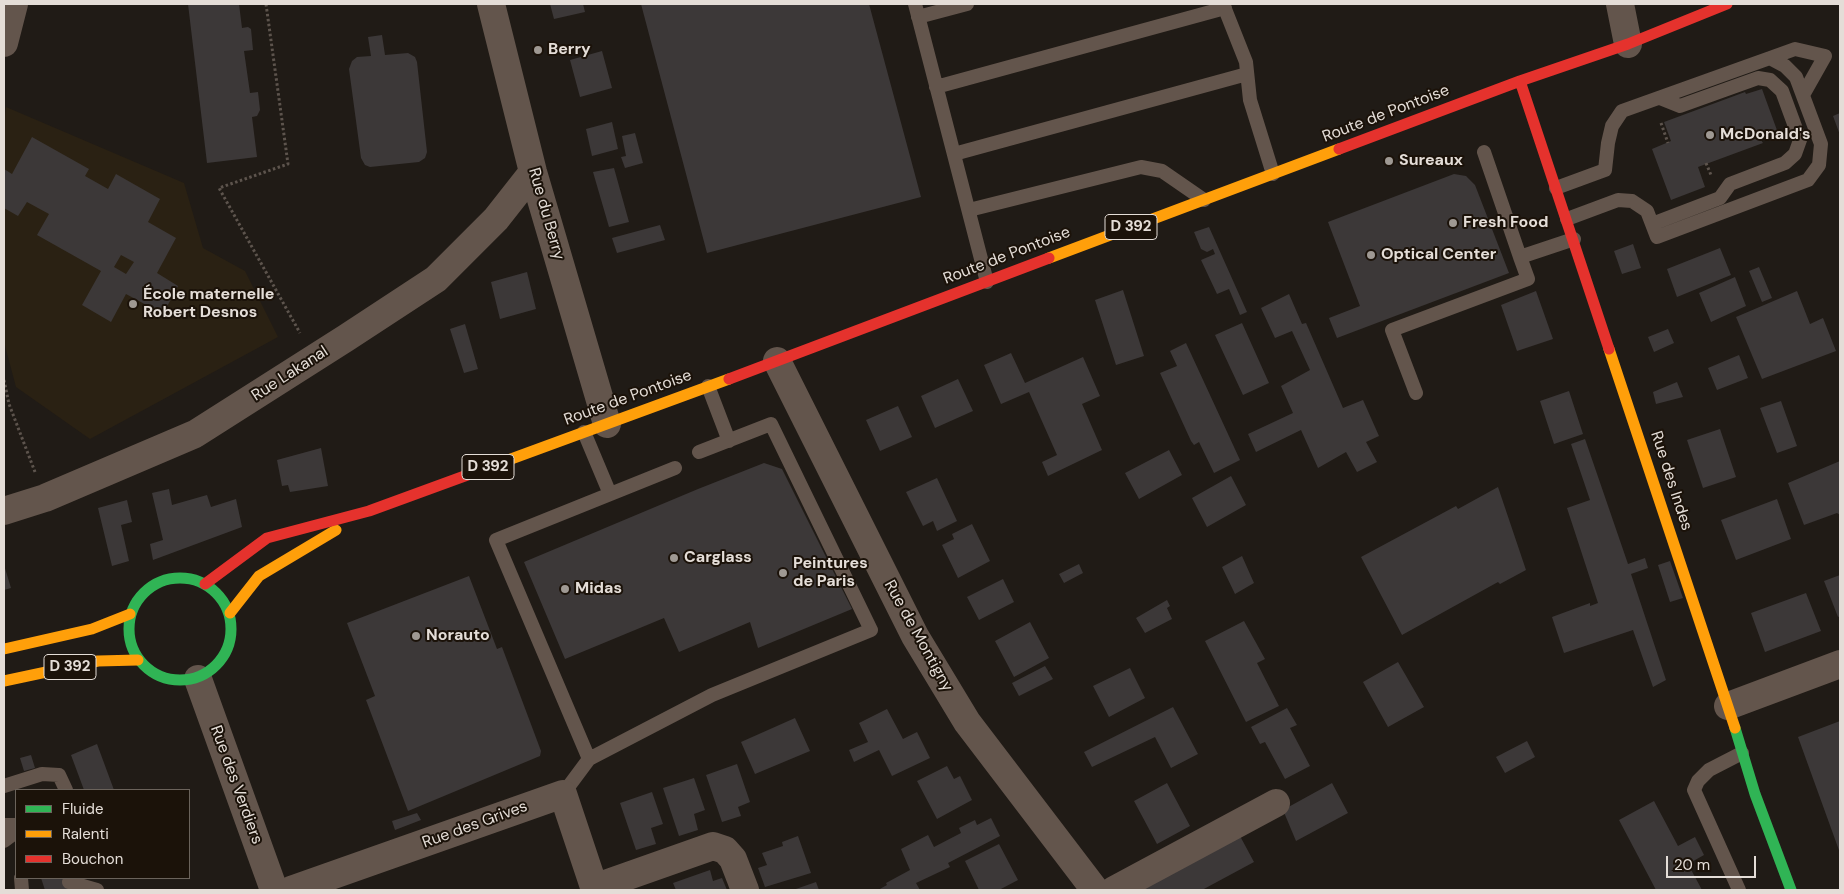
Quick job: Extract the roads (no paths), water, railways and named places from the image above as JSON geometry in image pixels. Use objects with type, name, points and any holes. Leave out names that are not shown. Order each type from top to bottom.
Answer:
[{"type":"main road","name":"Route de Pontoise","points":[[205,584],[267,538],[370,511],[777,361],[1520,81],[1733,5]]},
{"type":"main road","name":"Rue des Indes","points":[[1520,81],[1584,268],[1728,706],[1755,794],[1791,890]]},
{"type":"main road","name":"Route de Pontoise","points":[[230,613],[258,576],[370,511]]},
{"type":"main road","points":[[183,577],[205,584],[220,596],[230,613],[232,633],[227,652],[215,668],[198,679],[176,682],[154,675],[138,660],[129,638],[130,614],[142,594],[160,581],[183,577]]},
{"type":"main road","name":"D 392","points":[[4,649],[92,630],[130,614]]},
{"type":"main road","name":"D 392","points":[[4,681],[98,661],[138,660]]},
{"type":"street","points":[[4,43],[14,4]]},
{"type":"street","name":"Rue du Berry","points":[[491,4],[595,428]]},
{"type":"street","points":[[1620,4],[1628,44]]},
{"type":"street","name":"Rue Lakanal","points":[[4,511],[45,498],[195,434],[314,358],[436,279],[496,219],[533,172]]},
{"type":"street","name":"Rue de Montigny","points":[[777,361],[915,636],[962,715],[1094,890]]},
{"type":"street","points":[[1728,706],[1840,664]]},
{"type":"street","name":"Rue des Verdiers","points":[[198,679],[274,890]]},
{"type":"street","points":[[563,794],[595,889],[713,846],[725,850],[734,859],[745,890]]},
{"type":"street","name":"Rue des Grives","points":[[292,890],[563,794]]},
{"type":"street","points":[[1114,890],[1276,803]]},
{"type":"lane","points":[[967,4],[916,10],[987,282]]},
{"type":"lane","points":[[936,87],[1224,6],[1246,62],[1250,100],[1273,174]]},
{"type":"lane","points":[[1556,188],[1605,170],[1612,126],[1622,111],[1795,49],[1825,56],[1803,95]]},
{"type":"lane","points":[[1567,219],[1618,200],[1632,201],[1647,210],[1657,237],[1808,180],[1819,165],[1821,144],[1796,77],[1785,66],[1770,58]]},
{"type":"lane","points":[[954,154],[1247,74]]},
{"type":"lane","points":[[1652,224],[1720,198],[1730,184],[1785,163],[1795,154],[1800,140],[1782,91],[1770,80],[1758,78],[1680,106],[1660,98]]},
{"type":"lane","points":[[1416,393],[1392,330],[1528,279],[1484,152]]},
{"type":"lane","points":[[969,210],[1141,167],[1162,172],[1204,200]]},
{"type":"lane","points":[[1520,257],[1574,239]]},
{"type":"lane","points":[[708,386],[729,440]]},
{"type":"lane","points":[[563,794],[589,759],[712,695],[871,630],[770,424],[699,452]]},
{"type":"lane","points":[[595,428],[610,494]]},
{"type":"lane","points":[[589,759],[496,540],[675,468]]},
{"type":"lane","points":[[1739,890],[1694,790],[1698,781],[1709,770],[1742,753]]},
{"type":"lane","points":[[4,785],[42,774],[59,775],[66,789]]},
{"type":"lane","points":[[4,841],[15,833]]},
{"type":"lane","points":[[69,882],[99,890]]},
{"type":"place","name":"Berry","points":[[538,50]]},
{"type":"place","name":"McDonald's","points":[[1710,135]]},
{"type":"place","name":"Sureaux","points":[[1389,161]]},
{"type":"place","name":"Fresh Food","points":[[1453,223]]},
{"type":"place","name":"Optical Center","points":[[1371,255]]},
{"type":"place","name":"École maternelle Robert Desnos","points":[[133,304]]},
{"type":"place","name":"Carglass","points":[[674,558]]},
{"type":"place","name":"Peintures de Paris","points":[[783,573]]},
{"type":"place","name":"Midas","points":[[565,589]]},
{"type":"place","name":"Norauto","points":[[416,636]]}]
